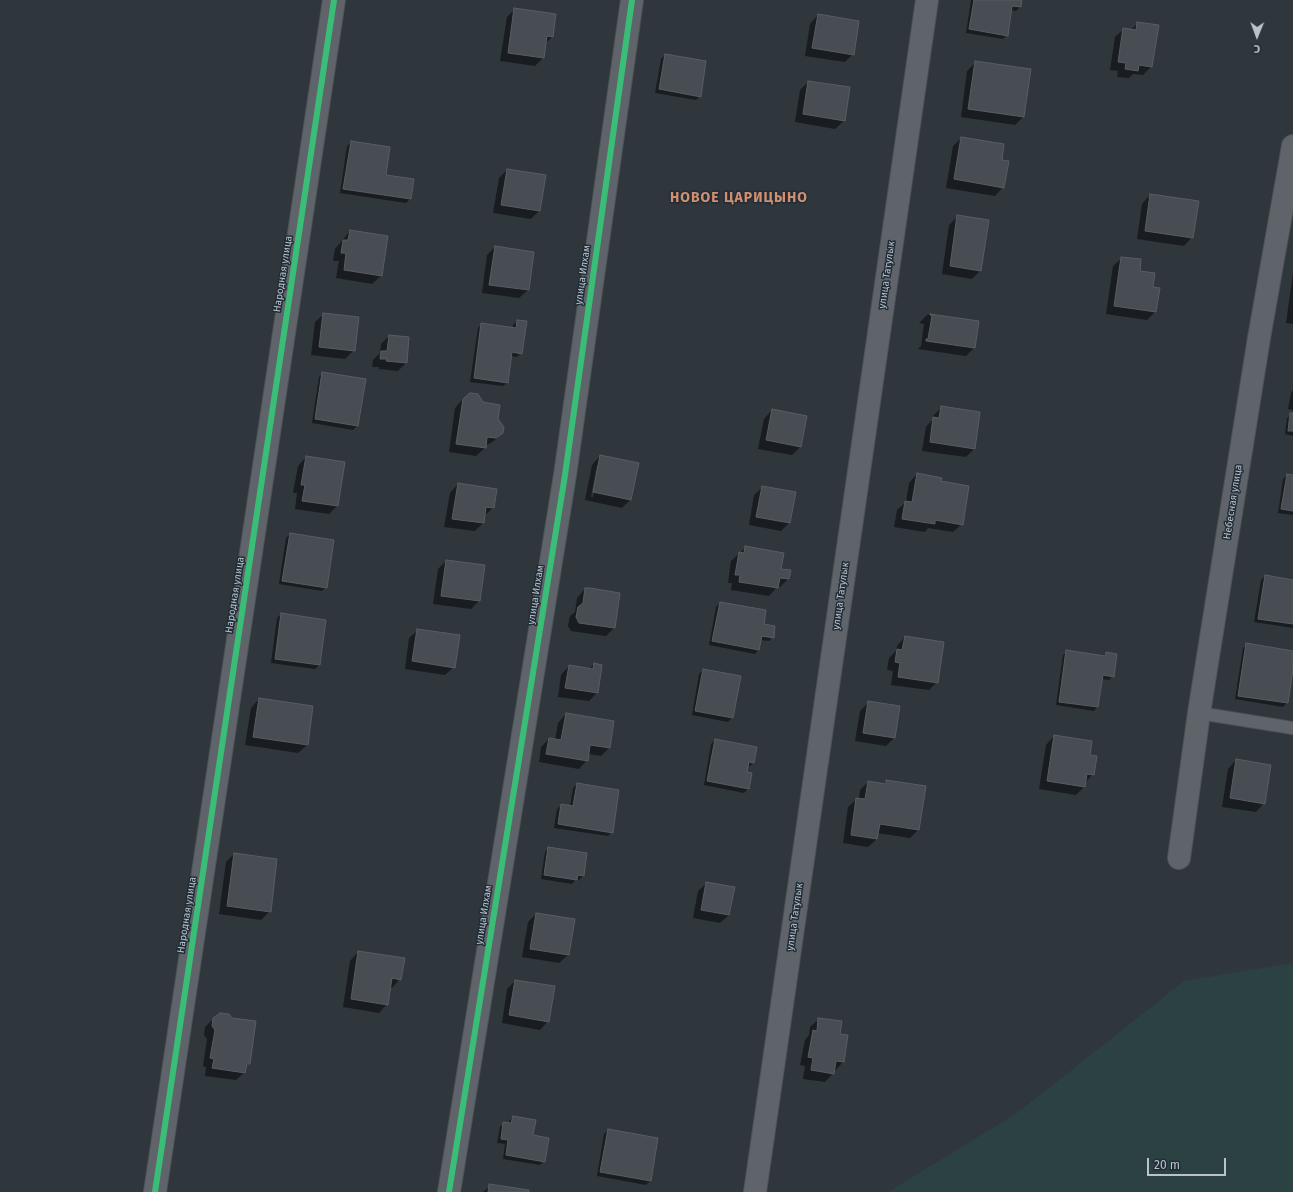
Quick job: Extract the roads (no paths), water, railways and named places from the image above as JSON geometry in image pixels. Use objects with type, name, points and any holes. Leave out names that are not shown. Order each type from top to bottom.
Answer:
[{"type":"street","name":"Народная улица","points":[[156,1192],[334,0]]},
{"type":"street","name":"улица Илхам","points":[[449,1192],[565,475],[632,0]]},
{"type":"street","name":"улица Татулык","points":[[755,1192],[927,0]]},
{"type":"street","name":"Небесная улица","points":[[1179,858],[1199,713],[1258,346],[1293,146]]},
{"type":"lane","points":[[1199,713],[1293,728]]},
{"type":"district","name":"НОВОЕ ЦАРИЦЫНО","points":[[739,198]]}]
